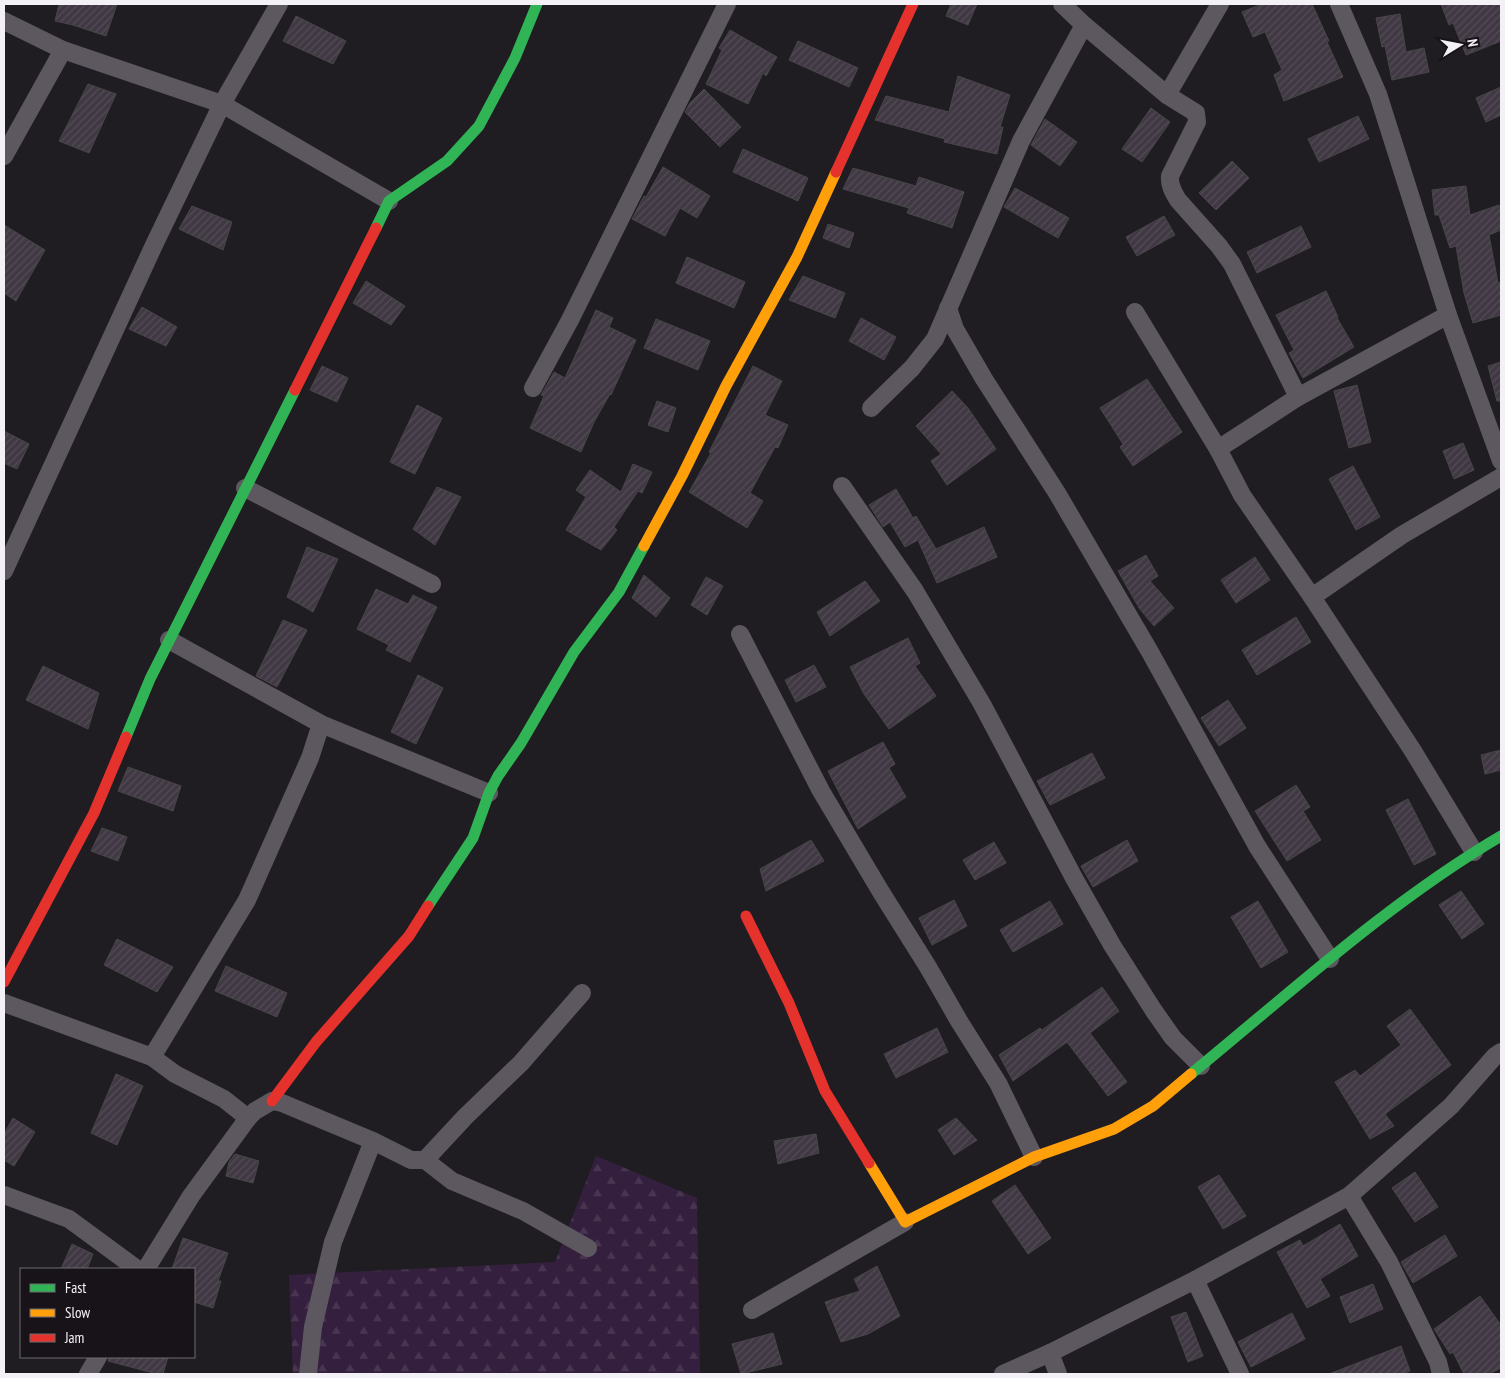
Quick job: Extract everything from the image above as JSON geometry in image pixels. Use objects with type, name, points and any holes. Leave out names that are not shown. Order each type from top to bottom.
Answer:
[{"type":"street","points":[[4,571],[146,263],[222,104],[279,4]]},
{"type":"street","points":[[4,982],[94,814],[150,679],[389,201],[447,161],[479,126],[515,58],[537,4]]},
{"type":"street","points":[[533,388],[570,320],[726,4]]},
{"type":"street","points":[[147,1268],[191,1196],[248,1118],[254,1111],[272,1101],[316,1042],[409,936],[473,838],[489,793],[522,743],[574,652],[619,592],[682,476],[726,386],[797,257],[913,4]]},
{"type":"street","points":[[1062,4],[1166,94],[1196,113],[1197,122],[1170,176],[1173,191],[1178,200],[1219,246],[1232,264],[1298,398]]},
{"type":"street","points":[[1166,94],[1220,4]]},
{"type":"street","points":[[1339,4],[1378,94],[1448,315],[1501,461]]},
{"type":"street","points":[[4,21],[63,50],[222,104],[389,201]]},
{"type":"street","points":[[871,408],[912,368],[935,338],[1021,141],[1084,25]]},
{"type":"street","points":[[4,156],[63,50]]},
{"type":"street","points":[[948,308],[955,329],[984,379],[1057,493],[1150,652],[1257,846],[1330,959]]},
{"type":"street","points":[[1135,312],[1218,449],[1242,495],[1312,597],[1413,752],[1474,852]]},
{"type":"street","points":[[1218,449],[1298,398],[1448,315]]},
{"type":"street","points":[[1312,597],[1402,535],[1501,477]]},
{"type":"street","points":[[842,486],[915,591],[982,704],[1074,878],[1112,945],[1173,1038],[1201,1066]]},
{"type":"street","points":[[245,488],[432,584]]},
{"type":"street","points":[[740,634],[821,791],[998,1083],[1034,1156]]},
{"type":"street","points":[[169,640],[321,724],[489,793]]},
{"type":"street","points":[[152,1057],[247,900],[310,758],[321,724]]},
{"type":"street","points":[[752,1310],[905,1222],[1034,1156],[1114,1129],[1153,1106],[1330,959],[1403,902],[1474,852],[1501,836]]},
{"type":"street","points":[[746,916],[789,1003],[825,1091],[905,1222]]},
{"type":"street","points":[[425,1160],[465,1117],[521,1062],[582,994]]},
{"type":"street","points":[[4,1003],[152,1057],[175,1074],[224,1098],[248,1118]]},
{"type":"street","points":[[1003,1374],[1050,1353],[1195,1280],[1349,1196],[1451,1106],[1495,1056],[1501,1052]]},
{"type":"street","points":[[272,1101],[282,1103],[373,1141],[411,1160],[425,1160],[452,1181],[523,1211],[588,1248]]},
{"type":"street","points":[[308,1374],[313,1327],[334,1242],[373,1141]]},
{"type":"street","points":[[4,1195],[69,1219],[136,1268]]},
{"type":"street","points":[[1349,1196],[1389,1262],[1438,1362],[1442,1374]]},
{"type":"street","points":[[1195,1280],[1240,1374]]},
{"type":"street","points":[[1050,1353],[1058,1374]]},
{"type":"street","points":[[88,1374],[97,1358]]},
{"type":"green space","points":[[596,1156],[697,1198],[700,1374],[293,1374],[289,1275],[555,1262]]},
{"type":"building","points":[[59,4],[117,4],[106,36],[55,21]]},
{"type":"building","points":[[951,4],[977,4],[968,25],[946,16]]},
{"type":"building","points":[[1262,4],[1312,4],[1343,77],[1284,101],[1274,75],[1282,70],[1265,32],[1253,37],[1242,12]]},
{"type":"building","points":[[1441,4],[1501,4],[1501,41],[1466,55],[1453,23],[1449,25]]},
{"type":"building","points":[[1400,14],[1406,52],[1424,48],[1429,72],[1392,80],[1385,46],[1382,47],[1376,18]]},
{"type":"building","points":[[296,16],[346,41],[333,64],[283,41]]},
{"type":"building","points":[[730,30],[777,57],[766,76],[763,73],[748,104],[706,84],[722,50],[719,48]]},
{"type":"building","points":[[798,41],[858,68],[849,87],[789,60]]},
{"type":"building","points":[[958,76],[1010,95],[1000,127],[1003,127],[997,154],[944,142],[945,139],[875,120],[886,96],[949,112]]},
{"type":"building","points":[[88,84],[116,94],[89,153],[59,141]]},
{"type":"building","points":[[1501,87],[1501,115],[1486,122],[1476,98]]},
{"type":"building","points":[[704,89],[741,127],[720,147],[685,112],[690,103]]},
{"type":"building","points":[[1151,108],[1170,122],[1142,162],[1122,149]]},
{"type":"building","points":[[1358,116],[1369,139],[1319,162],[1308,139]]},
{"type":"building","points":[[1045,119],[1077,142],[1060,166],[1031,145]]},
{"type":"building","points":[[743,149],[808,178],[798,201],[733,172]]},
{"type":"building","points":[[1232,161],[1249,178],[1216,210],[1199,193]]},
{"type":"building","points":[[663,167],[710,196],[697,218],[680,208],[665,236],[632,219]]},
{"type":"building","points":[[853,168],[916,186],[919,177],[964,192],[952,228],[907,213],[909,208],[843,189]]},
{"type":"building","points":[[1466,186],[1470,215],[1499,205],[1501,212],[1501,230],[1489,235],[1498,283],[1501,282],[1501,315],[1473,323],[1464,293],[1456,246],[1450,248],[1439,215],[1435,215],[1432,190]]},
{"type":"building","points":[[1015,188],[1069,218],[1058,238],[1004,207]]},
{"type":"building","points":[[192,206],[232,222],[223,250],[179,229]]},
{"type":"building","points":[[1164,216],[1175,235],[1137,256],[1126,237]]},
{"type":"building","points":[[828,224],[854,233],[849,248],[823,238]]},
{"type":"building","points":[[4,225],[45,250],[16,301],[4,293]]},
{"type":"building","points":[[1301,226],[1311,247],[1257,273],[1247,252]]},
{"type":"building","points":[[687,257],[745,282],[734,308],[676,283]]},
{"type":"building","points":[[803,276],[845,293],[835,318],[789,300]]},
{"type":"building","points":[[366,281],[405,306],[391,325],[353,303]]},
{"type":"building","points":[[1326,291],[1337,318],[1354,347],[1303,378],[1289,353],[1294,350],[1276,315]]},
{"type":"building","points":[[142,307],[177,327],[166,346],[129,329]]},
{"type":"building","points":[[596,310],[613,318],[609,327],[636,340],[611,395],[594,422],[581,452],[530,428],[544,396],[541,395],[554,372],[565,378]]},
{"type":"building","points":[[861,318],[896,337],[884,360],[849,341]]},
{"type":"building","points":[[656,319],[710,341],[698,370],[644,348]]},
{"type":"building","points":[[1501,362],[1501,401],[1497,401],[1488,366]]},
{"type":"building","points":[[322,366],[348,378],[337,402],[310,390]]},
{"type":"building","points":[[753,366],[782,381],[765,415],[788,425],[778,448],[775,447],[750,493],[763,501],[747,528],[689,492],[711,453],[709,452]]},
{"type":"building","points":[[1147,379],[1182,432],[1133,466],[1120,447],[1123,444],[1100,408]]},
{"type":"building","points":[[1357,385],[1371,442],[1349,448],[1334,391]]},
{"type":"building","points":[[952,391],[968,408],[996,449],[947,485],[931,461],[941,454],[916,426]]},
{"type":"building","points":[[657,401],[676,408],[668,432],[648,425]]},
{"type":"building","points":[[417,405],[442,418],[415,474],[390,462]]},
{"type":"building","points":[[4,431],[29,444],[17,469],[4,463]]},
{"type":"building","points":[[1463,443],[1474,470],[1454,479],[1443,451]]},
{"type":"building","points":[[633,464],[652,472],[642,493],[638,491],[614,527],[617,530],[601,550],[566,530],[586,497],[576,490],[590,470],[621,492]]},
{"type":"building","points":[[1353,466],[1380,517],[1356,530],[1329,479]]},
{"type":"building","points":[[437,487],[461,497],[435,545],[413,529]]},
{"type":"building","points":[[896,489],[913,518],[916,516],[936,549],[984,527],[997,557],[937,583],[918,540],[905,547],[890,522],[883,527],[869,505]]},
{"type":"building","points":[[307,547],[338,559],[313,612],[287,597]]},
{"type":"building","points":[[1146,555],[1158,576],[1150,581],[1174,608],[1154,626],[1139,608],[1118,571]]},
{"type":"building","points":[[1255,557],[1270,580],[1236,603],[1221,580]]},
{"type":"building","points":[[644,575],[670,598],[656,617],[632,598]]},
{"type":"building","points":[[706,577],[723,586],[707,615],[691,605]]},
{"type":"building","points":[[865,581],[880,601],[830,636],[817,612]]},
{"type":"building","points":[[376,589],[408,604],[413,595],[437,607],[410,662],[386,650],[389,645],[357,629]]},
{"type":"building","points":[[1296,617],[1311,642],[1257,675],[1242,650]]},
{"type":"building","points":[[283,620],[307,630],[277,687],[256,676]]},
{"type":"building","points":[[908,638],[920,663],[915,666],[936,696],[889,729],[864,694],[850,667]]},
{"type":"building","points":[[814,665],[826,687],[796,702],[785,680]]},
{"type":"building","points":[[43,666],[99,693],[88,729],[26,700]]},
{"type":"building","points":[[418,675],[443,688],[416,744],[391,732]]},
{"type":"building","points":[[1228,700],[1246,728],[1219,746],[1201,718]]},
{"type":"building","points":[[883,742],[895,764],[889,768],[906,797],[858,829],[828,771]]},
{"type":"building","points":[[1501,750],[1501,770],[1485,774],[1481,755]]},
{"type":"building","points":[[1092,753],[1105,778],[1050,805],[1037,781]]},
{"type":"building","points":[[128,767],[181,786],[173,811],[118,791]]},
{"type":"building","points":[[1296,785],[1310,807],[1303,811],[1321,840],[1287,861],[1255,811]]},
{"type":"building","points":[[1408,799],[1436,854],[1414,865],[1386,810]]},
{"type":"building","points":[[102,828],[127,837],[118,861],[91,851]]},
{"type":"building","points":[[811,840],[824,861],[766,891],[760,869]]},
{"type":"building","points":[[1127,840],[1138,861],[1093,887],[1081,866]]},
{"type":"building","points":[[994,842],[1006,863],[975,880],[963,860]]},
{"type":"building","points":[[1461,891],[1484,924],[1462,939],[1439,905]]},
{"type":"building","points":[[954,900],[967,926],[932,945],[919,918]]},
{"type":"building","points":[[1050,901],[1063,924],[1013,952],[1000,930]]},
{"type":"building","points":[[1258,901],[1288,952],[1261,968],[1231,917]]},
{"type":"building","points":[[117,939],[173,967],[157,992],[104,965]]},
{"type":"building","points":[[226,966],[287,993],[277,1017],[215,991]]},
{"type":"building","points":[[1102,987],[1119,1011],[1090,1033],[1127,1082],[1108,1096],[1067,1042],[1013,1081],[999,1055],[1040,1028],[1042,1030]]},
{"type":"building","points":[[1410,1009],[1451,1065],[1385,1114],[1394,1126],[1370,1139],[1335,1082],[1355,1070],[1360,1076],[1401,1045],[1387,1026]]},
{"type":"building","points":[[937,1028],[948,1052],[896,1078],[884,1054]]},
{"type":"building","points":[[116,1074],[143,1086],[117,1145],[91,1133]]},
{"type":"building","points":[[13,1118],[35,1132],[14,1166],[4,1160],[4,1134]]},
{"type":"building","points":[[956,1118],[977,1140],[954,1155],[938,1130]]},
{"type":"building","points":[[816,1134],[819,1153],[778,1164],[774,1141]]},
{"type":"building","points":[[235,1154],[259,1161],[253,1183],[226,1176],[229,1162]]},
{"type":"building","points":[[1415,1172],[1438,1207],[1415,1222],[1392,1188]]},
{"type":"building","points":[[1219,1175],[1246,1216],[1223,1229],[1198,1187]]},
{"type":"building","points":[[1015,1185],[1051,1238],[1028,1254],[992,1201]]},
{"type":"building","points":[[1340,1224],[1358,1256],[1320,1279],[1330,1296],[1307,1308],[1277,1252],[1300,1240],[1303,1246]]},
{"type":"building","points":[[1445,1235],[1457,1256],[1413,1283],[1401,1262]]},
{"type":"building","points":[[183,1238],[228,1253],[218,1281],[221,1281],[213,1308],[195,1302],[195,1268],[172,1268]]},
{"type":"building","points":[[72,1244],[93,1254],[87,1268],[61,1268]]},
{"type":"building","points":[[877,1266],[900,1316],[868,1334],[841,1342],[825,1302],[860,1291],[854,1279]]},
{"type":"building","points":[[1373,1284],[1383,1309],[1350,1323],[1340,1297]]},
{"type":"building","points":[[1480,1296],[1501,1325],[1501,1368],[1489,1374],[1464,1374],[1453,1352],[1450,1354],[1434,1329]]},
{"type":"building","points":[[1186,1312],[1203,1356],[1188,1362],[1171,1317]]},
{"type":"building","points":[[1292,1313],[1305,1339],[1251,1367],[1238,1342]]},
{"type":"building","points":[[773,1333],[782,1364],[741,1374],[732,1344]]},
{"type":"building","points":[[1401,1346],[1410,1371],[1402,1374],[1329,1374]]},
{"type":"building","points":[[109,1358],[168,1358],[163,1374],[108,1361]]},
{"type":"traffic: fast","points":[[376,228],[389,201],[447,161],[479,126],[515,58],[537,4]]},
{"type":"traffic: fast","points":[[126,737],[150,679],[295,390]]},
{"type":"traffic: fast","points":[[428,906],[473,838],[489,793],[498,776],[521,743],[574,652],[619,592],[644,546]]},
{"type":"traffic: fast","points":[[1191,1074],[1380,919],[1419,890],[1501,836]]},
{"type":"traffic: slow","points":[[644,546],[682,476],[726,386],[797,257],[836,172]]},
{"type":"traffic: slow","points":[[869,1163],[905,1222],[1034,1157],[1114,1129],[1153,1106],[1191,1074]]},
{"type":"traffic: jam","points":[[836,172],[913,4]]},
{"type":"traffic: jam","points":[[295,390],[376,228]]},
{"type":"traffic: jam","points":[[4,982],[94,813],[126,737]]},
{"type":"traffic: jam","points":[[272,1101],[316,1042],[409,936],[428,906]]},
{"type":"traffic: jam","points":[[746,916],[789,1003],[825,1091],[869,1163]]}]
